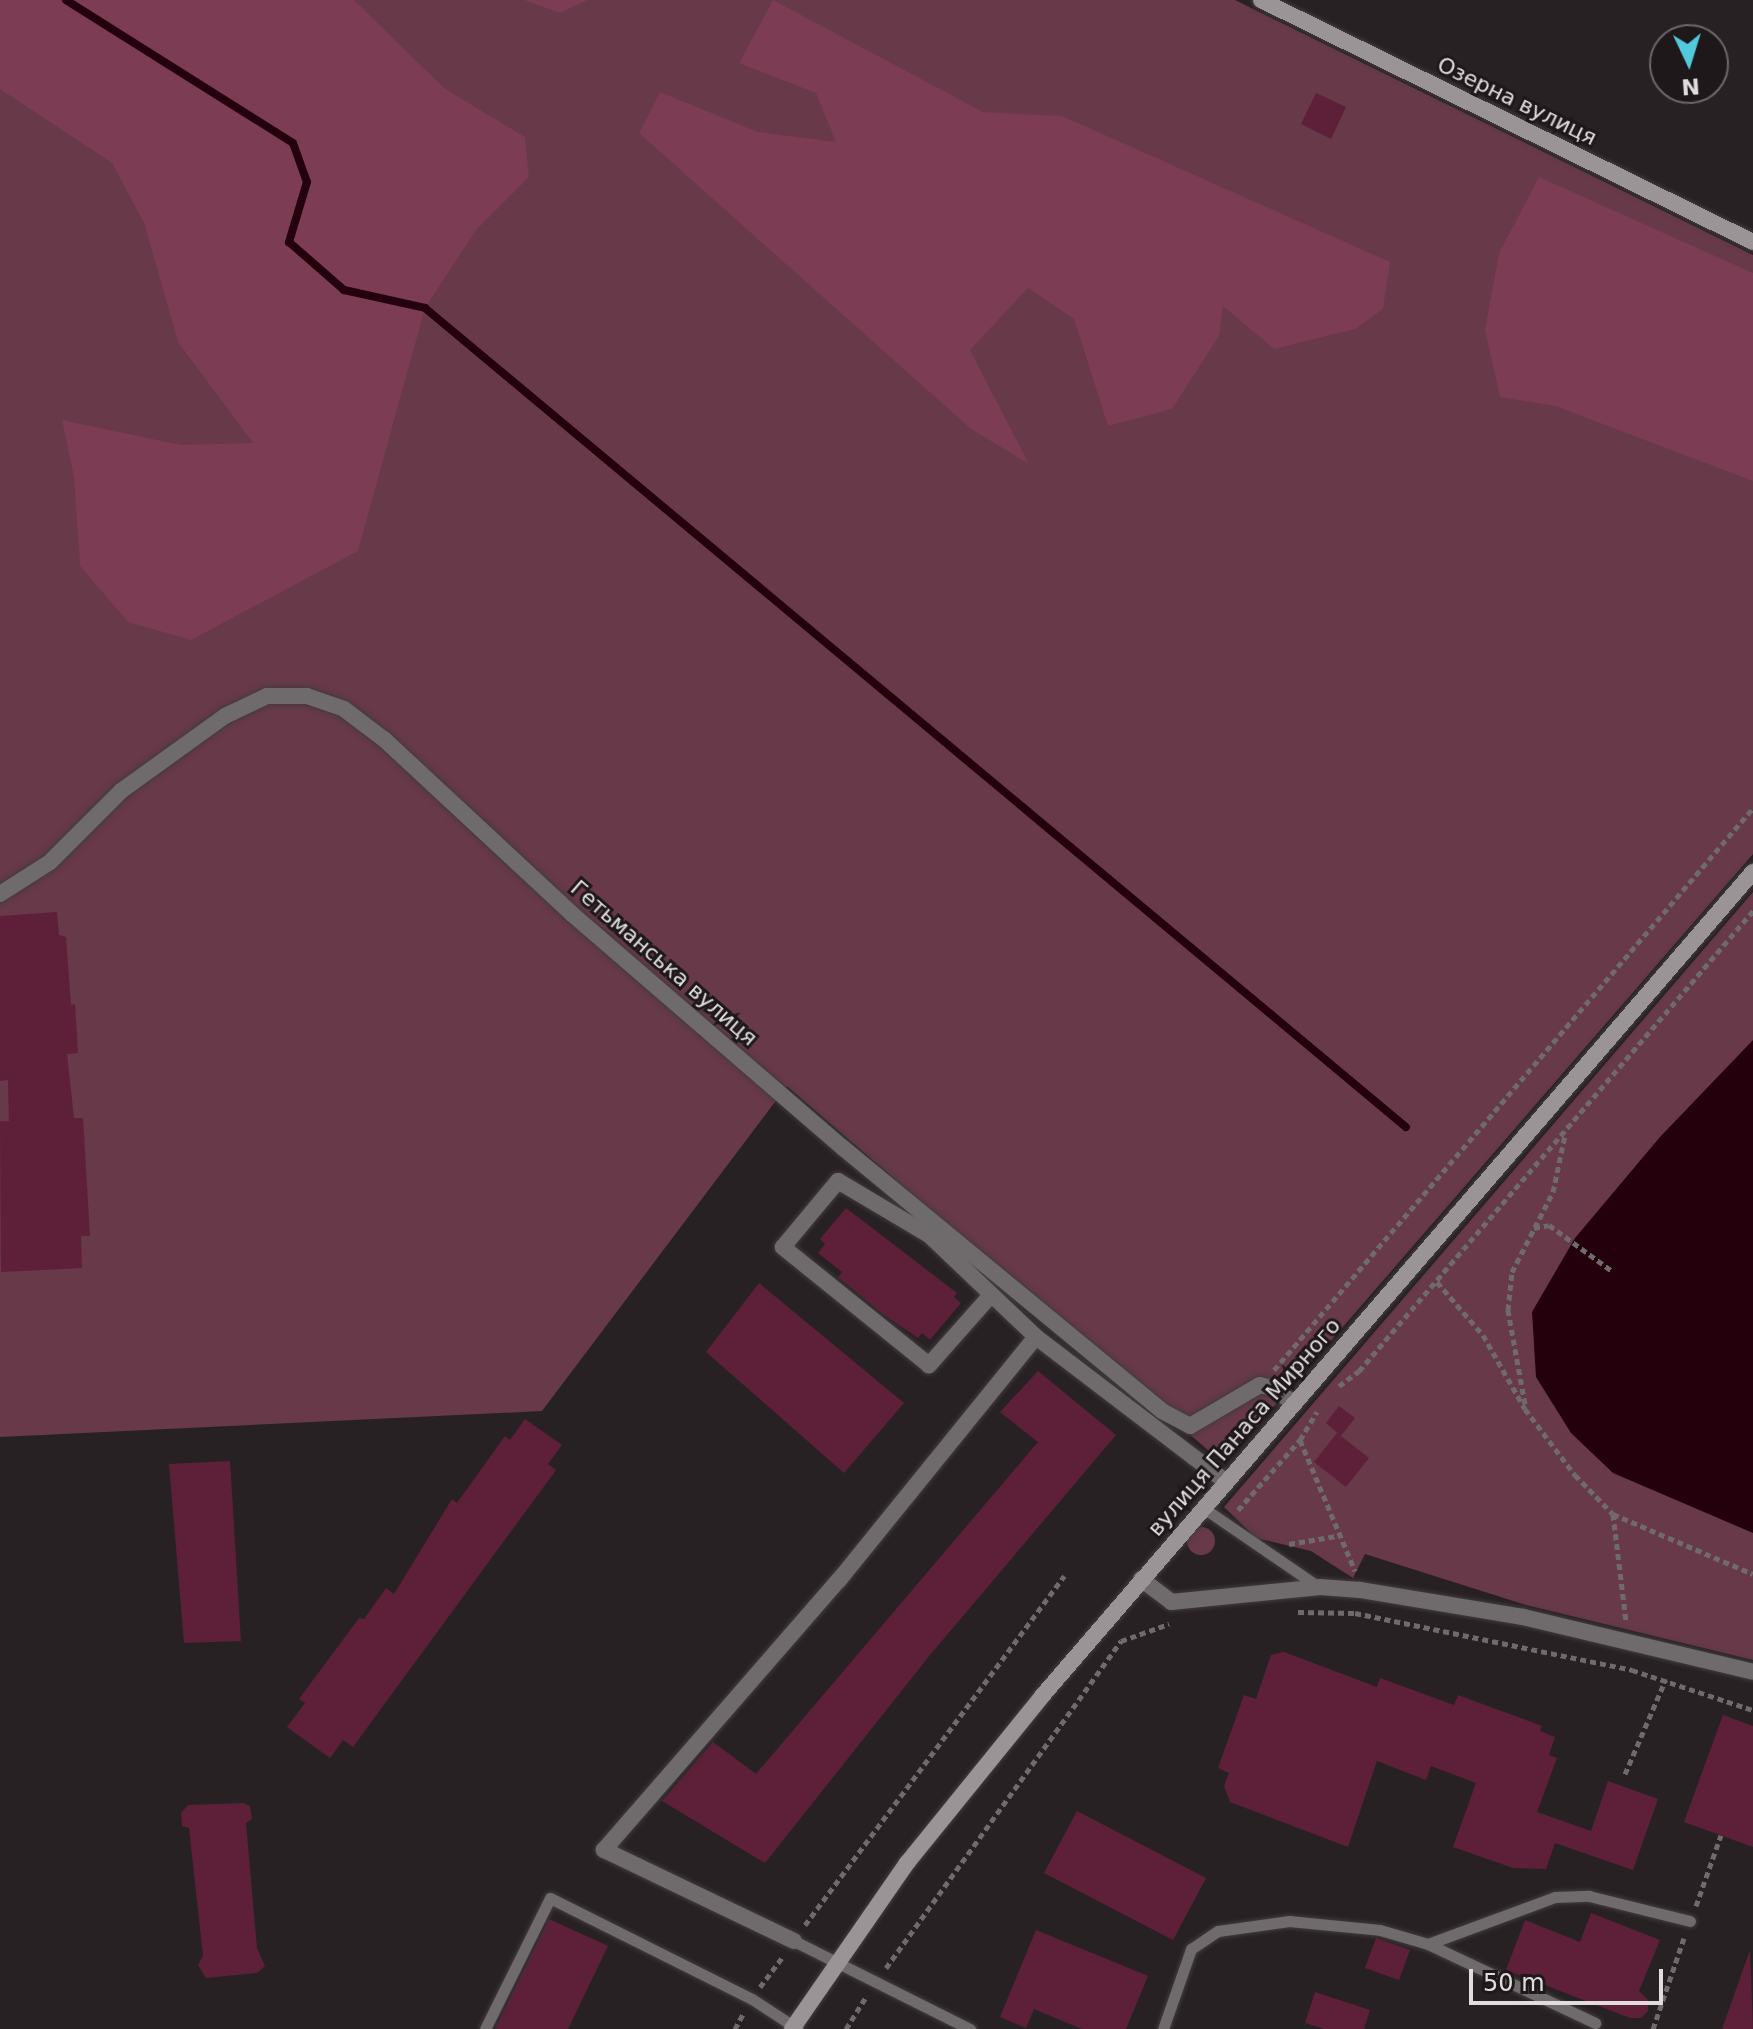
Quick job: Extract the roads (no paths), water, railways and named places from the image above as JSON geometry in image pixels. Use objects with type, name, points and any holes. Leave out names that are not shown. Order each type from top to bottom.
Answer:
[{"type":"main road","name":"Озерна вулиця","points":[[1261,0],[1753,242]]},
{"type":"main road","name":"вулиця Панаса Мирного","points":[[795,2028],[835,1962],[907,1863],[1141,1579],[1753,872]]},
{"type":"street","name":"Гетьманська вулиця","points":[[0,894],[50,862],[121,791],[225,716],[267,696],[307,696],[344,709],[842,1147],[1162,1411],[1190,1426],[1260,1385],[1273,1388],[1294,1404]]},
{"type":"street","points":[[991,1295],[929,1365],[783,1247],[838,1181],[929,1235],[1036,1337],[1225,1481]]},
{"type":"street","points":[[794,1941],[604,1850],[839,1580],[1036,1337]]},
{"type":"street","points":[[1141,1579],[1171,1602],[1320,1587],[1354,1590],[1523,1617],[1753,1672]]},
{"type":"lane","points":[[1202,1507],[1320,1587]]},
{"type":"lane","points":[[1428,1944],[1555,1897],[1589,1896],[1690,1921]]},
{"type":"lane","points":[[485,2029],[550,1898],[752,1999],[795,2028]]},
{"type":"lane","points":[[1163,2029],[1191,1949],[1218,1931],[1289,1921],[1328,1923],[1428,1944],[1595,2023]]},
{"type":"lane","points":[[794,1941],[970,2029]]},
{"type":"waterway","points":[[66,0],[293,143],[307,182],[289,242],[344,290],[425,308],[1406,1127]]}]
